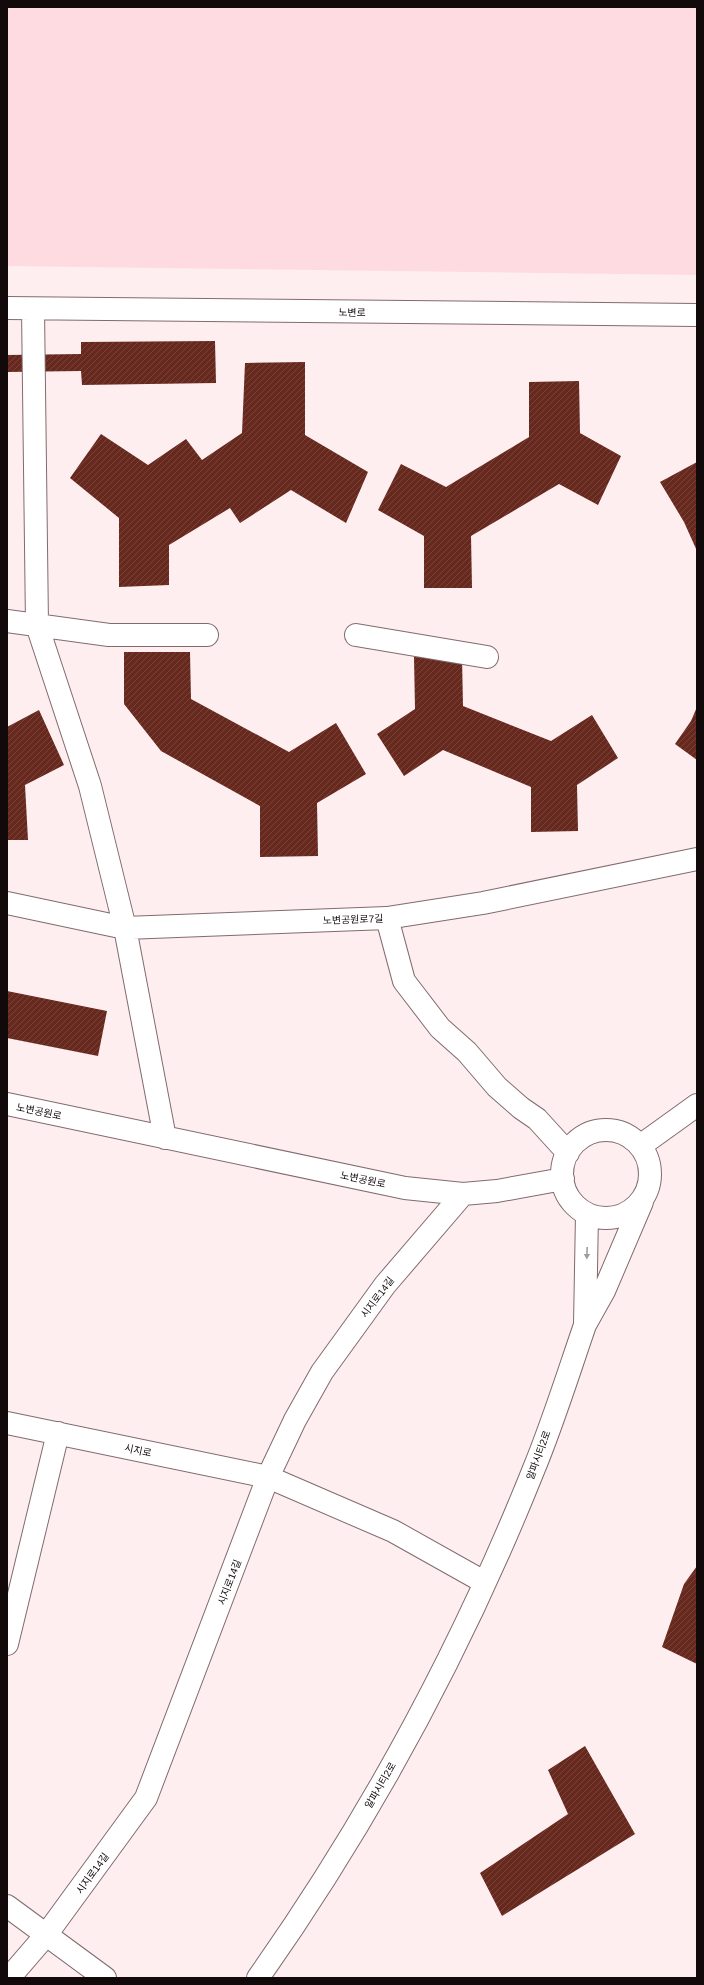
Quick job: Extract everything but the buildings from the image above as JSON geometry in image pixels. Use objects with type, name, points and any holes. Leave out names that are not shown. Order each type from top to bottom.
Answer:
[{"type":"street","name":"노변로","points":[[7,308],[697,315]]},
{"type":"street","points":[[33,309],[37,625],[90,786],[125,928],[165,1138]]},
{"type":"street","points":[[7,621],[109,635],[207,635]]},
{"type":"street","points":[[356,635],[487,657]]},
{"type":"street","name":"노변공원로7길","points":[[7,903],[125,928],[387,918],[483,903],[697,859]]},
{"type":"street","points":[[387,918],[404,981],[440,1028],[467,1052],[497,1087],[521,1108],[537,1118],[568,1153]]},
{"type":"street","name":"노변공원로","points":[[7,1104],[405,1188],[463,1194],[497,1192],[562,1179]]},
{"type":"street","points":[[640,1146],[697,1105]]},
{"type":"street","points":[[585,1325],[604,1291],[648,1188],[650,1174],[647,1159],[640,1146],[629,1137],[615,1131],[601,1131],[587,1135],[576,1142],[568,1153],[563,1165],[562,1179],[567,1193],[575,1206],[587,1214],[601,1218],[616,1217],[630,1212],[641,1201],[648,1188]]},
{"type":"street","name":"시지로14길","points":[[10,1978],[46,1935],[146,1798],[268,1477],[295,1420],[322,1372],[385,1285],[463,1194]]},
{"type":"street","points":[[585,1325],[587,1214]]},
{"type":"street","name":"알파시티2로","points":[[258,1978],[345,1845],[422,1711],[484,1582],[534,1470],[585,1325]]},
{"type":"street","name":"시지로","points":[[7,1423],[268,1477]]},
{"type":"street","points":[[7,1644],[58,1433]]},
{"type":"street","points":[[268,1477],[393,1531],[484,1582]]},
{"type":"street","points":[[7,1906],[105,1978]]},
{"type":"shaded area","points":[[7,7],[697,7],[697,275],[7,266]]}]
